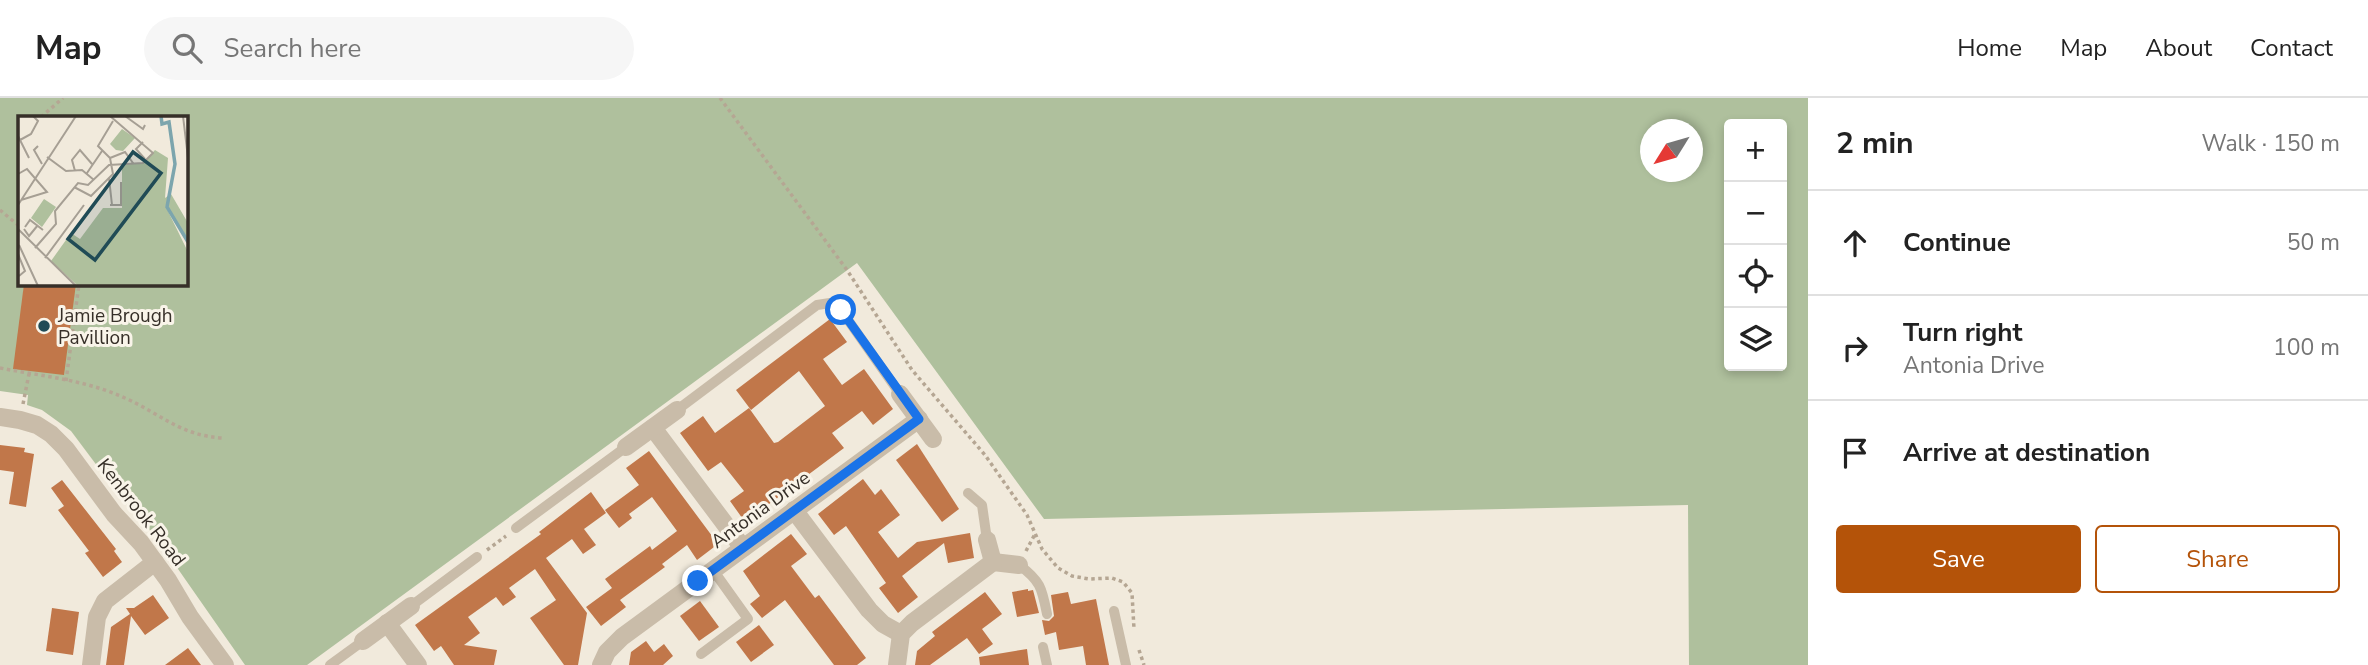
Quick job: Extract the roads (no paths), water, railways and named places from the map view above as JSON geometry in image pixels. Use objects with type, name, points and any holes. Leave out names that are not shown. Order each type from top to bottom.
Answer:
[{"type":"street","points":[[900,394],[933,439]]},
{"type":"street","points":[[626,447],[677,410]]},
{"type":"street","name":"Kenbrook Road","points":[[0,417],[20,419],[51,434],[66,449],[114,514],[155,562],[225,665]]},
{"type":"street","name":"Antonia Drive","points":[[601,665],[607,652],[622,637],[919,419]]},
{"type":"street","points":[[653,428],[743,548]]},
{"type":"street","points":[[794,510],[869,610],[883,624],[901,634]]},
{"type":"street","points":[[987,540],[993,562]]},
{"type":"street","points":[[91,665],[97,617],[104,601],[155,562]]},
{"type":"street","points":[[897,665],[901,634],[912,622],[993,562],[1019,565]]},
{"type":"street","points":[[363,641],[411,606]]},
{"type":"street","points":[[387,623],[418,665]]},
{"type":"lane","points":[[677,410],[817,305],[830,303],[841,310],[900,394]]},
{"type":"lane","points":[[516,528],[626,447]]},
{"type":"lane","points":[[968,493],[982,505],[987,540]]},
{"type":"lane","points":[[411,606],[477,557]]},
{"type":"lane","points":[[1019,565],[1034,575],[1042,587],[1047,614]]},
{"type":"lane","points":[[702,653],[748,619],[713,570]]},
{"type":"lane","points":[[1114,611],[1126,665]]},
{"type":"lane","points":[[330,665],[363,641]]},
{"type":"lane","points":[[1043,647],[1047,665]]},
{"type":"place","name":"Jamie Brough Pavillion","points":[[44,326]]}]
